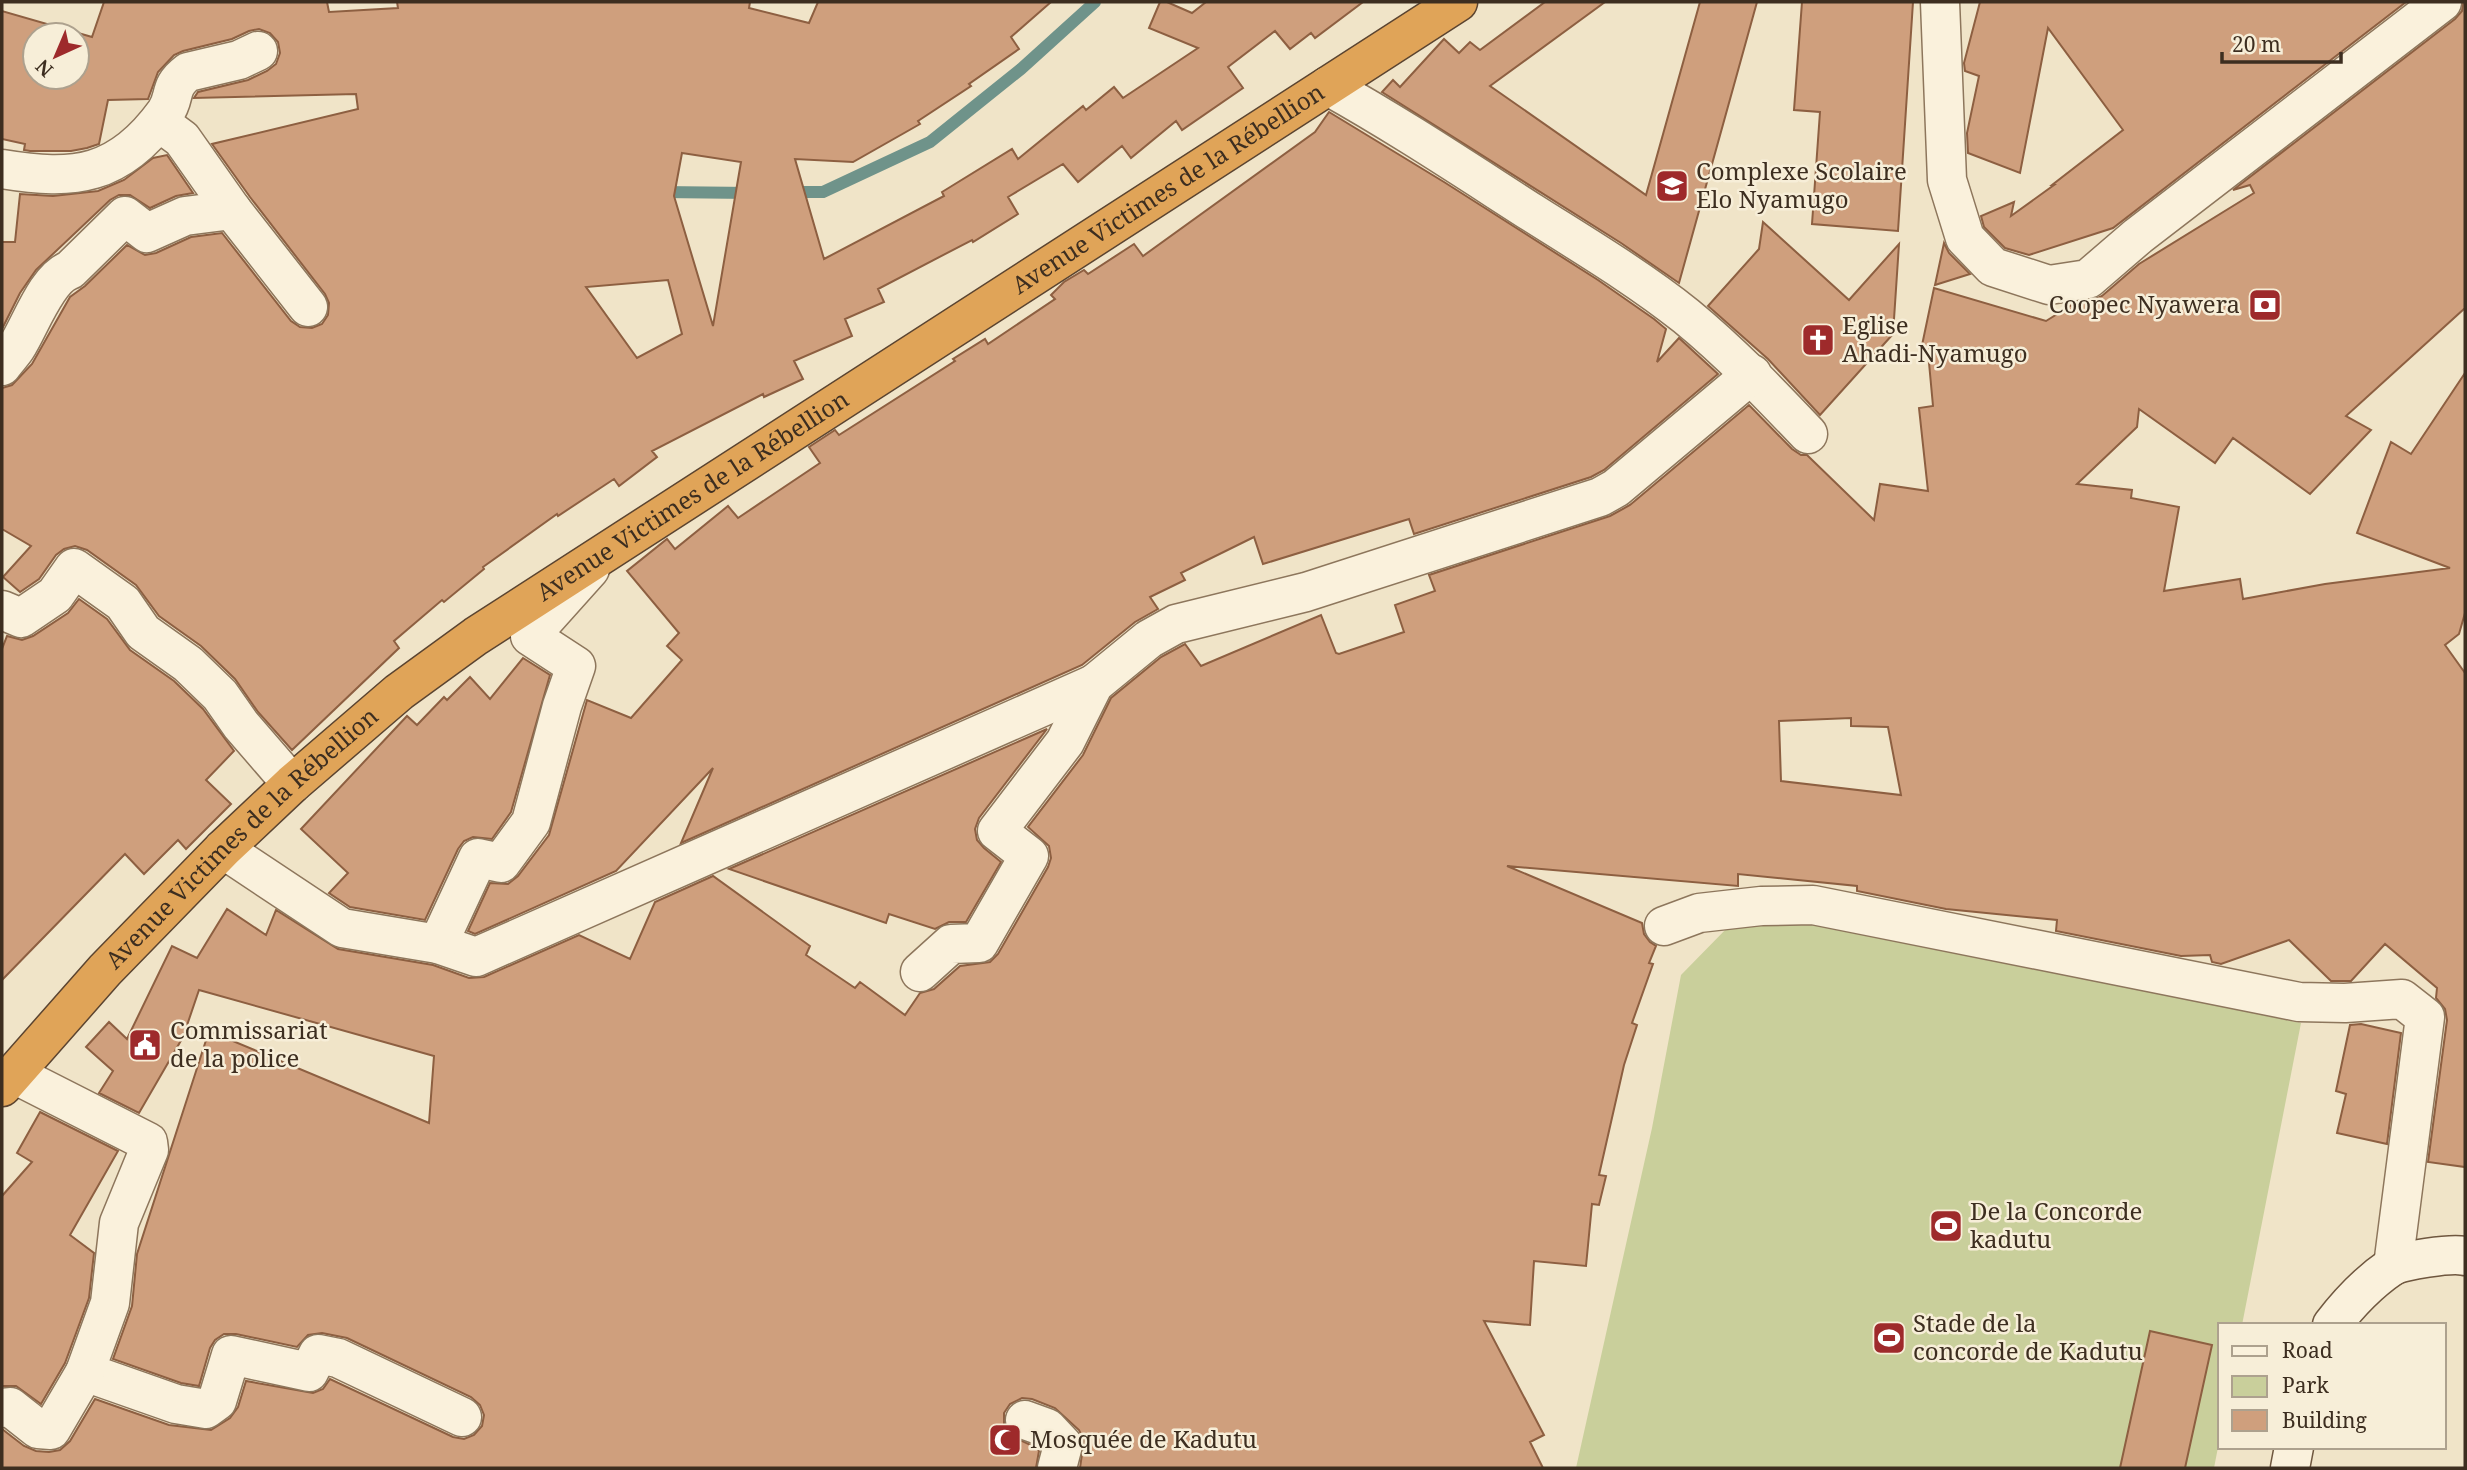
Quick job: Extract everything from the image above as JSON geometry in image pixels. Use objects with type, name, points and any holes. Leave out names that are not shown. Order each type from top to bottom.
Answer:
[{"type":"highway","name":"Avenue Victimes de la Rébellion","points":[[8,1081],[104,970],[223,849],[292,784],[399,691],[476,636],[1458,2]]},
{"type":"street","points":[[1940,2],[1947,180],[1965,238],[1993,267],[2049,285],[2088,279],[2138,236],[2442,2]]},
{"type":"street","points":[[2,169],[76,175],[122,159],[159,122],[169,107],[173,86],[188,72],[239,60],[258,51]]},
{"type":"street","points":[[1328,86],[1384,117],[1630,276],[1686,316],[1752,374],[1808,434]]},
{"type":"street","points":[[159,122],[182,139],[232,210],[308,307]]},
{"type":"street","points":[[2,366],[16,348],[44,297],[61,273],[70,270],[125,216],[146,233],[185,216],[232,210]]},
{"type":"street","points":[[223,849],[342,928],[438,944],[476,957],[1094,684],[1149,639],[1176,624],[1306,592],[1600,498],[1616,488],[1752,374]]},
{"type":"street","points":[[438,944],[478,858],[501,863],[531,822],[562,706],[576,666],[530,636],[603,555]]},
{"type":"street","points":[[2,610],[21,618],[55,595],[74,568],[124,603],[143,632],[188,664],[220,695],[241,725],[292,784]]},
{"type":"street","points":[[920,972],[951,944],[979,943],[1029,856],[997,831],[1065,743],[1094,684]]},
{"type":"street","points":[[1664,926],[1699,913],[1761,906],[1813,905],[2299,1002],[2346,1003],[2402,999],[2425,1017],[2393,1266]]},
{"type":"street","points":[[2,1408],[10,1407],[38,1429],[51,1430],[85,1372],[110,1303],[119,1223],[149,1150],[148,1142],[8,1081]]},
{"type":"street","points":[[2334,1323],[2347,1306],[2393,1266],[2453,1253],[2465,1256]]},
{"type":"street","points":[[85,1372],[176,1404],[206,1409],[217,1401],[231,1355],[309,1372],[318,1354],[338,1358],[462,1417]]},
{"type":"street","points":[[1025,1420],[1046,1428],[1063,1445],[1057,1468]]},
{"type":"street","points":[[2290,1468],[2294,1449]]},
{"type":"green space","name":"De la Concorde kadutu","points":[[1826,925],[2301,1023],[2242,1323],[2218,1323],[2218,1447],[2214,1468],[1576,1468],[1652,1128],[1681,975],[1729,926]]},
{"type":"building","points":[[104,2],[327,2],[329,12],[398,8],[397,2],[750,2],[749,8],[809,23],[818,2],[1051,2],[1011,37],[1019,49],[969,84],[971,86],[918,121],[920,124],[853,162],[795,159],[824,259],[944,196],[942,192],[1012,149],[1018,159],[1083,106],[1086,110],[1114,87],[1123,98],[1198,48],[1149,28],[1160,2],[1167,2],[1192,13],[1206,2],[1363,2],[1315,38],[1311,33],[1290,49],[1275,31],[1228,67],[1243,88],[1182,130],[1176,121],[1131,158],[1122,146],[1078,182],[1063,164],[1008,197],[1018,214],[973,242],[972,240],[878,289],[884,302],[845,319],[852,336],[794,361],[803,379],[764,397],[763,394],[652,451],[657,457],[619,486],[614,479],[558,516],[557,514],[483,567],[484,569],[394,641],[399,648],[292,750],[258,712],[235,679],[201,646],[159,616],[136,585],[87,550],[75,546],[64,549],[56,555],[39,579],[20,592],[3,577],[31,546],[2,529],[2,388],[12,385],[32,364],[70,297],[127,245],[145,255],[156,253],[191,237],[222,233],[291,321],[300,327],[312,328],[322,324],[328,315],[329,303],[325,294],[212,144],[358,109],[356,94],[194,98],[198,92],[248,80],[276,64],[280,53],[278,42],[270,33],[259,29],[174,55],[158,72],[148,99],[108,100],[99,144],[71,151],[30,151],[24,150],[25,144],[2,139],[2,11],[37,21],[21,21],[21,91],[91,91],[91,37]],"holes":[[[682,153],[741,162],[713,326],[674,196]],[[668,280],[682,334],[637,358],[586,287]]]},
{"type":"building","points":[[1545,2],[1605,2],[1490,86],[1646,195],[1700,2],[1757,2],[1679,283],[1621,243],[1382,92],[1393,80],[1400,87],[1444,39],[1459,53],[1470,42],[1480,50]]},
{"type":"building","points":[[1802,2],[1913,2],[1898,231],[1812,224],[1820,112],[1794,110]]},
{"type":"building","points":[[1980,2],[2406,2],[2113,228],[2029,255],[2005,248],[1984,227],[1981,216],[2014,202],[2011,216],[2123,130],[2048,28],[2020,173],[1968,153],[1967,133],[1979,76],[1965,71],[1964,63]]},
{"type":"building","points":[[2465,2],[2465,308],[2346,416],[2371,430],[2310,494],[2233,438],[2215,463],[2139,409],[2137,427],[2077,484],[2132,490],[2131,498],[2179,507],[2164,591],[2240,579],[2243,599],[2325,584],[2450,568],[2357,533],[2391,442],[2411,454],[2465,373],[2465,613],[2459,634],[2445,645],[2465,673],[2465,1167],[2428,1162],[2447,1020],[2445,1009],[2436,998],[2437,988],[2385,944],[2351,981],[2331,981],[2289,940],[2221,964],[2212,962],[2210,955],[2181,956],[2056,931],[2057,920],[1946,909],[1857,891],[1857,886],[1738,874],[1738,886],[1507,866],[1642,923],[1644,934],[1656,946],[1649,963],[1653,964],[1632,1023],[1637,1025],[1624,1065],[1599,1175],[1606,1176],[1599,1205],[1592,1204],[1586,1266],[1534,1261],[1530,1325],[1484,1321],[1544,1435],[1530,1442],[1543,1468],[1080,1468],[1084,1440],[1079,1430],[1055,1408],[1022,1398],[1010,1404],[1004,1413],[1004,1424],[1009,1435],[1039,1451],[1036,1468],[2,1468],[2,1429],[24,1446],[36,1451],[60,1450],[70,1441],[95,1399],[169,1425],[211,1430],[230,1418],[238,1407],[246,1381],[313,1393],[323,1389],[330,1379],[453,1437],[464,1439],[474,1435],[482,1426],[484,1415],[480,1405],[471,1397],[347,1338],[322,1333],[308,1335],[297,1347],[236,1334],[224,1334],[215,1340],[210,1348],[199,1386],[181,1383],[113,1359],[132,1306],[137,1254],[209,1031],[429,1123],[434,1056],[199,990],[183,1037],[139,1113],[99,1093],[113,1071],[86,1047],[109,1022],[127,1039],[172,946],[197,958],[227,909],[266,935],[276,910],[338,949],[433,965],[469,978],[484,977],[579,935],[630,959],[655,902],[713,876],[810,946],[806,955],[855,988],[860,982],[905,1015],[920,993],[934,989],[960,966],[990,962],[998,954],[1051,858],[1049,846],[1028,827],[1083,755],[1111,698],[1161,657],[1185,644],[1201,666],[1321,615],[1336,653],[1339,654],[1404,632],[1395,605],[1435,591],[1429,575],[1610,516],[1630,505],[1749,405],[1792,449],[1801,455],[1807,455],[1874,520],[1880,484],[1928,491],[1919,408],[1933,406],[1928,352],[1921,350],[1934,288],[2046,321],[2075,303],[2102,296],[2139,264],[2254,193],[2250,185],[2233,190],[2462,11]],"holes":[[[1851,718],[1851,726],[1888,727],[1901,795],[1781,781],[1779,721]]]},
{"type":"building","points":[[1329,112],[1598,280],[1654,319],[1666,329],[1657,362],[1679,338],[1718,374],[1604,470],[1591,477],[1414,534],[1409,519],[1263,564],[1254,537],[1181,573],[1185,580],[1150,597],[1158,609],[1135,622],[1082,665],[681,843],[713,768],[616,871],[475,934],[468,931],[490,883],[508,884],[518,876],[549,835],[587,700],[631,718],[682,660],[667,646],[679,633],[627,571],[667,539],[675,549],[728,506],[738,518],[820,463],[809,447],[835,430],[839,435],[985,339],[988,344],[1055,299],[1051,295],[1064,282],[1084,270],[1088,274],[1134,244],[1143,256],[1315,132]]},
{"type":"building","points":[[167,155],[193,193],[176,196],[150,208],[130,195],[119,195],[110,200],[36,270],[20,293],[2,329],[2,242],[15,242],[20,194],[53,196],[98,191],[124,180],[153,158]]},
{"type":"building","points":[[1763,222],[1849,300],[1899,244],[1893,334],[1820,415],[1768,359],[1708,306],[1759,249]]},
{"type":"building","points":[[1944,243],[1949,253],[1970,274],[1935,285]]},
{"type":"building","points":[[79,599],[107,619],[130,650],[174,681],[203,709],[234,751],[206,780],[231,804],[186,849],[178,840],[144,874],[125,854],[2,980],[2,649],[7,636],[22,640],[33,636],[68,613]]},
{"type":"building","points":[[523,658],[550,675],[511,812],[492,839],[473,837],[464,841],[425,920],[350,907],[329,893],[348,873],[301,829],[407,716],[417,725],[444,697],[447,700],[470,677],[490,699]]},
{"type":"building","points":[[1047,729],[979,818],[975,829],[977,840],[1001,862],[966,922],[949,922],[935,929],[889,914],[886,923],[729,869]]},
{"type":"building","points":[[2361,1024],[2401,1033],[2387,1144],[2337,1133],[2346,1094],[2336,1091],[2350,1025]]},
{"type":"building","points":[[40,1112],[118,1151],[70,1235],[94,1253],[89,1298],[65,1363],[41,1404],[16,1386],[2,1386],[2,1196],[32,1162],[17,1153]]},
{"type":"building","points":[[2150,1331],[2212,1345],[2185,1468],[2120,1468]]},
{"type":"waterway","points":[[790,192],[823,192],[930,142],[1021,69],[1095,2]]},
{"type":"waterway","points":[[661,192],[751,193]]},
{"type":"place","name":"Complexe Scolaire Elo Nyamugo","points":[[1672,186]]},
{"type":"place","name":"Coopec Nyawera","points":[[2265,305]]},
{"type":"place","name":"Eglise Ahadi-Nyamugo","points":[[1818,340]]},
{"type":"place","name":"Commissariat de la police","points":[[145,1045]]},
{"type":"place","name":"De la Concorde kadutu","points":[[1946,1226]]},
{"type":"place","name":"Stade de la concorde de Kadutu","points":[[1889,1338]]},
{"type":"place","name":"Mosquée de Kadutu","points":[[1005,1440]]}]
